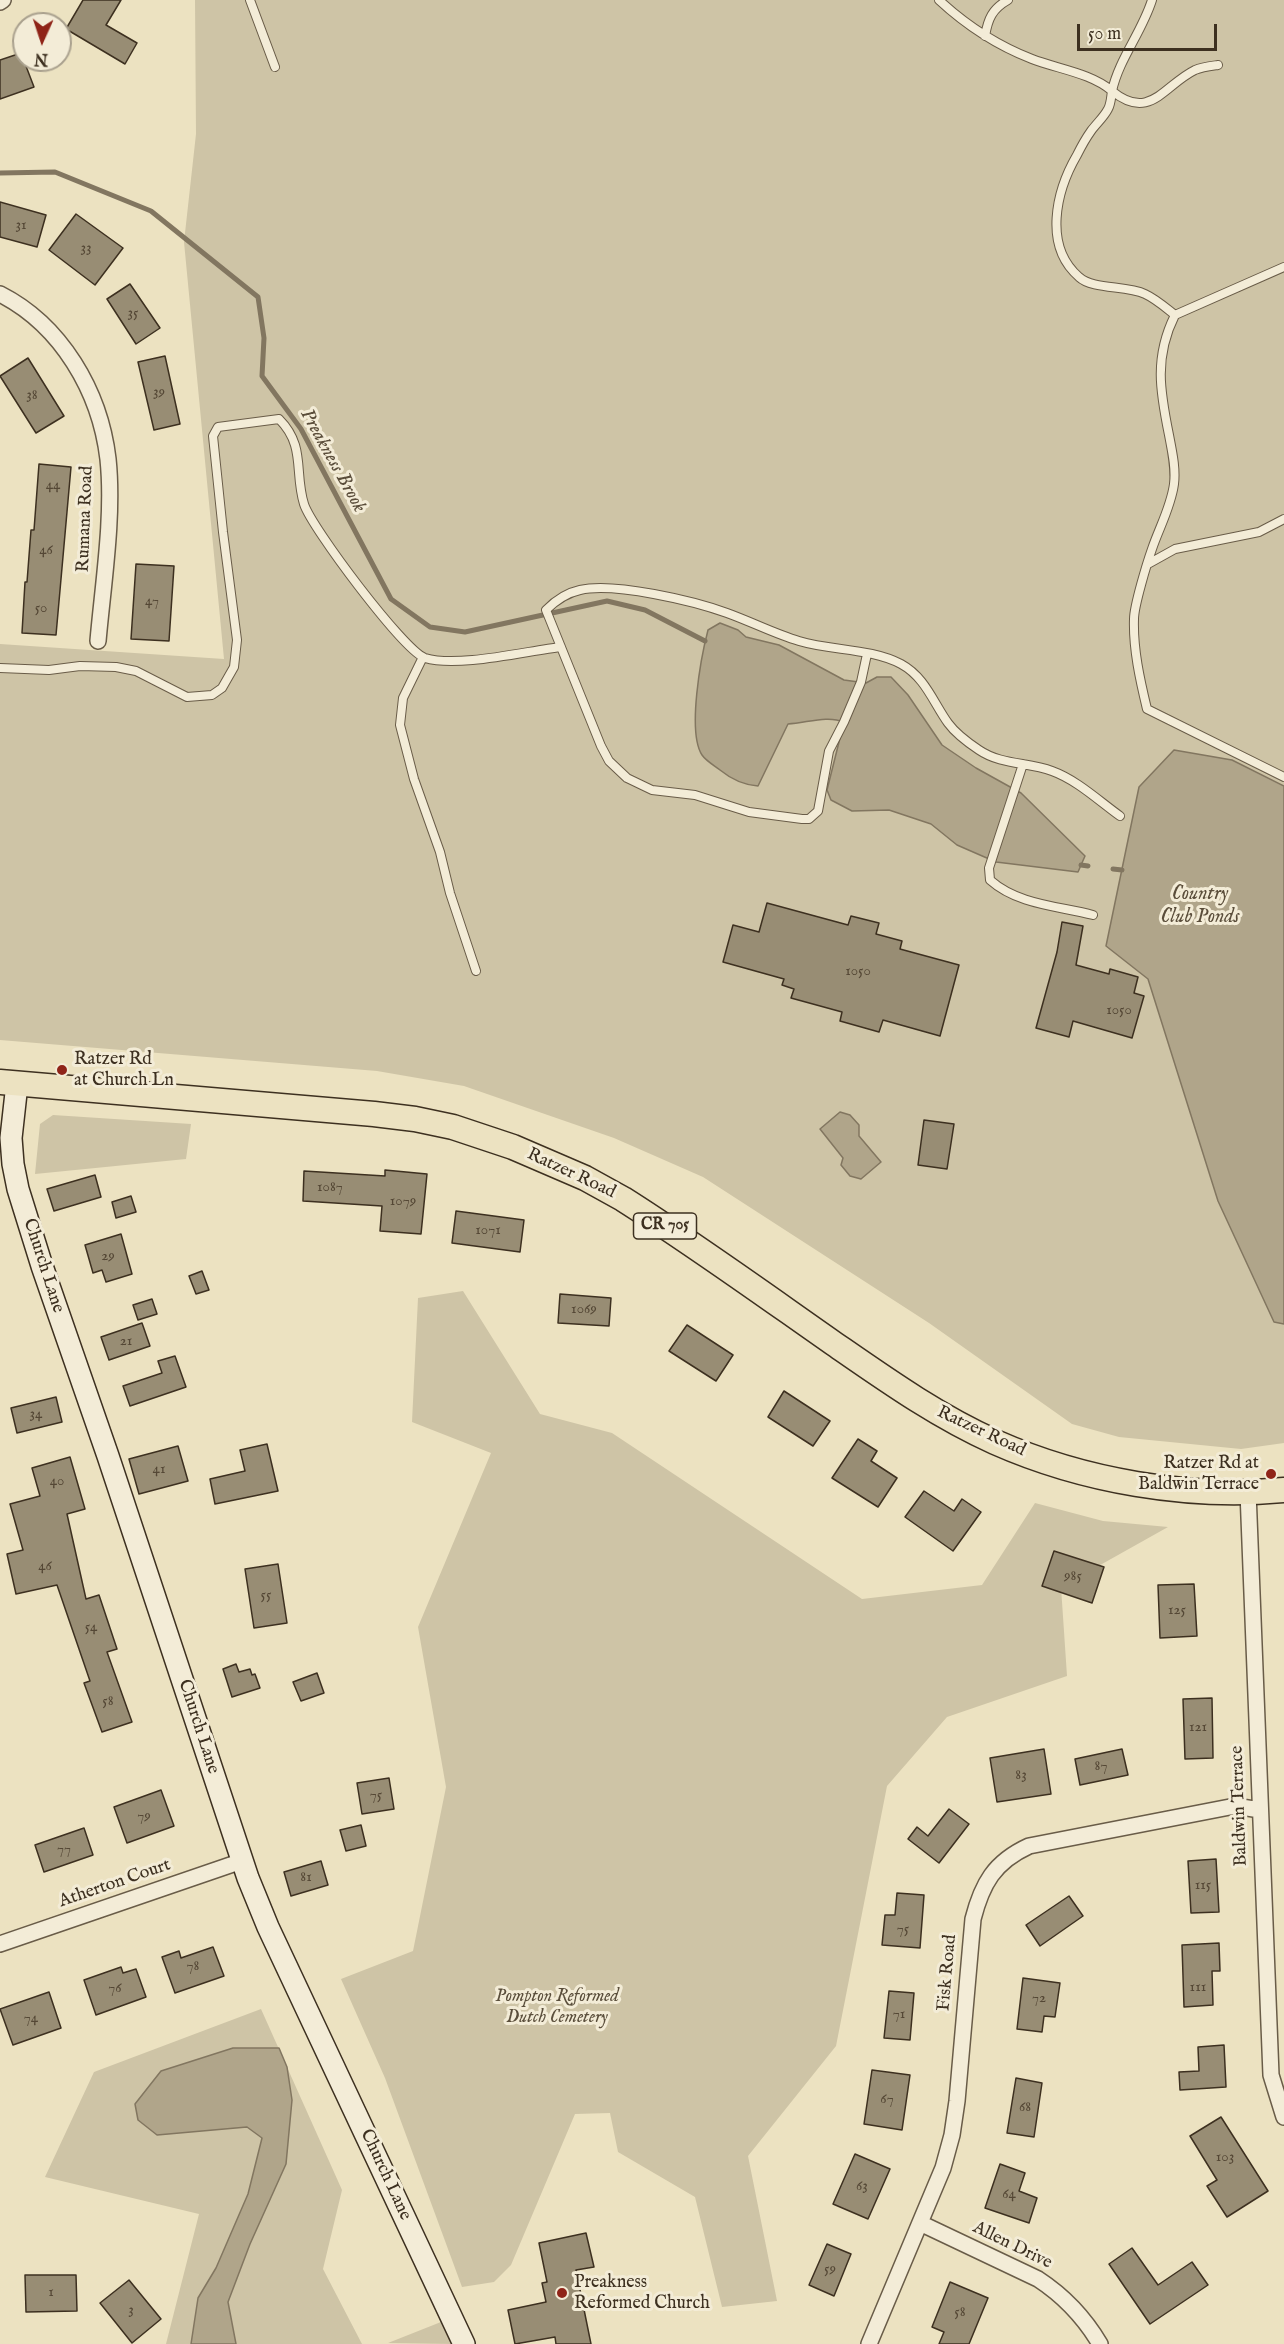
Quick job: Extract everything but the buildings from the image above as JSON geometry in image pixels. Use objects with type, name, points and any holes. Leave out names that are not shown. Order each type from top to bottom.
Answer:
[{"type":"main road","name":"Ratzer Road","points":[[8,1083],[374,1114],[453,1127],[485,1136],[585,1178],[623,1199],[915,1398],[996,1443],[1110,1479],[1183,1490],[1248,1492],[1284,1490]]},
{"type":"street","name":"Rumana Road","points":[[0,294],[31,313],[53,333],[87,386],[98,417],[108,461],[109,509],[98,641]]},
{"type":"street","name":"Church Lane","points":[[8,1083],[13,1164],[18,1189],[242,1861],[268,1927],[464,2344]]},
{"type":"street","name":"Baldwin Terrace","points":[[1248,1492],[1271,2075],[1284,2117]]},
{"type":"street","name":"Fisk Road","points":[[869,2344],[943,2168],[952,2135],[973,1920],[978,1899],[987,1880],[999,1865],[1014,1853],[1029,1846],[1235,1806],[1260,1810]]},
{"type":"street","name":"Atherton Court","points":[[0,1944],[242,1861]]},
{"type":"street","name":"Allen Drive","points":[[920,2223],[1038,2279],[1052,2288],[1090,2327],[1100,2344]]},
{"type":"lane","points":[[250,0],[275,68]]},
{"type":"lane","points":[[939,0],[964,22],[985,36],[1030,58],[1100,81],[1125,101],[1142,103],[1166,93],[1181,79],[1197,69],[1218,65]]},
{"type":"lane","points":[[985,36],[988,20],[994,10],[1008,0]]},
{"type":"lane","points":[[1152,0],[1146,19],[1115,75],[1108,109],[1075,157],[1064,182],[1058,202],[1058,243],[1064,258],[1080,278],[1095,285],[1117,286],[1145,294],[1175,315]]},
{"type":"lane","points":[[1284,267],[1175,315],[1166,337],[1159,376],[1173,456],[1174,483],[1133,617],[1138,670],[1147,709],[1284,777]]},
{"type":"lane","points":[[0,668],[49,670],[80,666],[116,667],[136,671],[187,697],[212,695],[222,688],[234,667],[237,640],[213,436],[218,427],[279,419],[294,436],[303,502],[316,529],[376,610],[413,650],[423,657],[467,659],[561,646]]},
{"type":"lane","points":[[1148,564],[1175,549],[1259,532],[1284,519]]},
{"type":"lane","points":[[867,654],[861,682],[829,751],[818,811],[809,819],[748,812],[695,795],[652,790],[627,778],[609,761],[593,728],[546,610],[556,600],[581,590],[621,590],[695,603],[798,641],[867,654],[900,664],[921,678],[949,725],[959,736],[981,752],[1010,763],[1053,771],[1067,777],[1120,816]]},
{"type":"lane","points":[[423,657],[403,698],[400,725],[414,779],[440,852],[450,893],[476,971]]},
{"type":"lane","points":[[1023,764],[988,874],[990,880],[1003,889],[1044,906],[1062,907],[1093,915]]},
{"type":"green space","points":[[195,0],[1284,0],[1284,1443],[1241,1449],[1119,1437],[1072,1424],[929,1323],[703,1177],[614,1138],[464,1086],[377,1071],[0,1040],[0,644],[224,659],[184,242],[196,134]]},
{"type":"green space","points":[[53,1115],[191,1124],[186,1159],[35,1174],[40,1124]]},
{"type":"green space","name":"Pompton Reformed Dutch Cemetery","points":[[463,1291],[540,1414],[612,1433],[862,1599],[982,1585],[1035,1503],[1103,1521],[1168,1527],[1061,1587],[1067,1676],[947,1717],[887,1786],[836,2046],[748,2156],[777,2301],[722,2307],[695,2197],[618,2152],[610,2113],[575,2114],[511,2265],[494,2282],[462,2287],[385,2078],[341,1979],[413,1951],[446,1787],[418,1627],[491,1453],[412,1422],[418,1298]]},
{"type":"green space","points":[[261,2009],[342,2190],[323,2269],[362,2344],[166,2344],[199,2214],[45,2177],[94,2072]]},
{"type":"green space","points":[[446,2320],[455,2344],[388,2343]]},
{"type":"water","points":[[720,623],[738,630],[746,637],[779,645],[844,680],[866,683],[877,677],[891,677],[908,695],[942,745],[976,768],[1021,793],[1085,856],[1078,872],[996,862],[957,845],[931,824],[889,810],[852,811],[831,800],[827,790],[844,722],[837,720],[824,719],[788,724],[758,786],[743,783],[724,773],[702,755],[698,744],[695,712],[699,675],[708,630]]},
{"type":"water","name":"Country Club Ponds","points":[[1174,750],[1232,760],[1284,786],[1284,1324],[1274,1322],[1218,1201],[1148,979],[1106,946],[1139,787]]},
{"type":"water","points":[[840,1112],[850,1115],[859,1125],[859,1136],[881,1162],[861,1179],[850,1176],[841,1165],[843,1158],[820,1129]]},
{"type":"water","points":[[233,2048],[279,2048],[287,2067],[292,2100],[286,2164],[250,2244],[228,2302],[236,2344],[191,2344],[198,2298],[216,2268],[248,2194],[262,2138],[247,2127],[157,2135],[138,2120],[135,2104],[161,2071]]},
{"type":"waterway","name":"Preakness Brook","points":[[0,173],[55,172],[151,211],[258,297],[264,338],[262,376],[301,429],[391,599],[430,627],[465,632],[607,601],[645,610],[705,641]]},
{"type":"waterway","name":"Preakness Brook","points":[[1081,865],[1088,866]]},
{"type":"waterway","name":"Preakness Brook","points":[[1113,869],[1122,870]]},
{"type":"place","name":"Ratzer Rd at Church Ln","points":[[62,1070]]},
{"type":"place","name":"Ratzer Rd at Baldwin Terrace","points":[[1271,1474]]},
{"type":"place","name":"Preakness Reformed Church","points":[[562,2293]]}]
